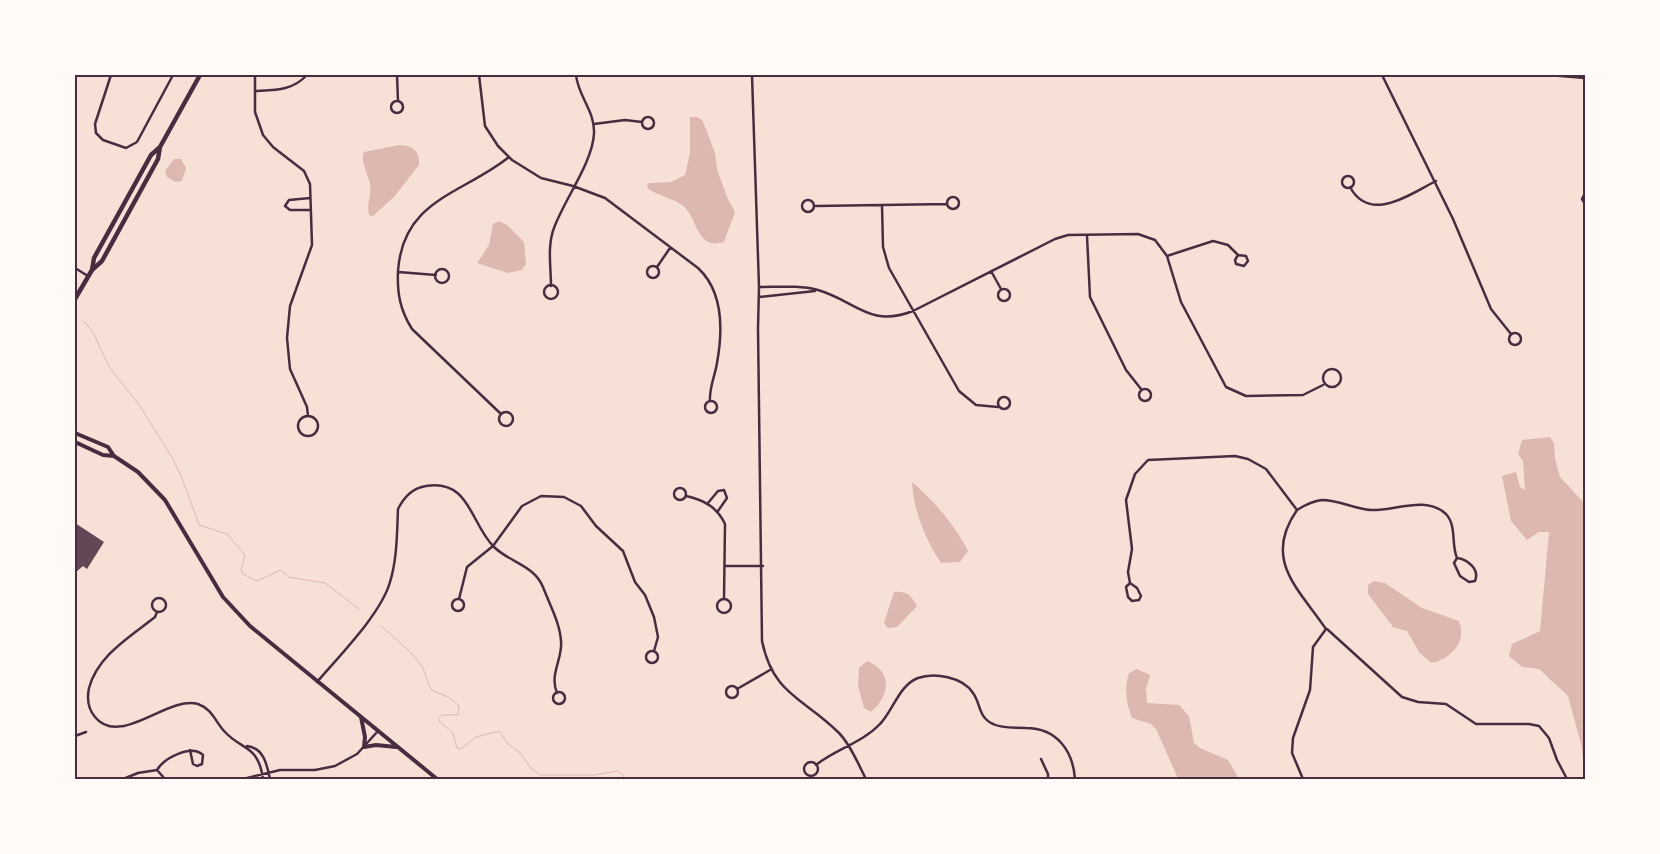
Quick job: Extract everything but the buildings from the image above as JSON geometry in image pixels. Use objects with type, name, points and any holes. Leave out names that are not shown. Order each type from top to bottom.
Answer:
[{"type":"main road","points":[[92,270],[94,258],[151,155],[160,147],[200,75]]},
{"type":"main road","points":[[75,299],[92,270],[102,261],[158,159],[160,147]]},
{"type":"main road","points":[[120,211],[121,226]]},
{"type":"main road","points":[[75,433],[108,448],[114,456],[138,472],[165,500],[223,597],[250,626],[437,779]]},
{"type":"main road","points":[[75,442],[103,455],[114,456]]},
{"type":"main road","points":[[361,717],[364,730],[364,747],[378,745],[398,747]]},
{"type":"street","points":[[111,75],[95,124],[96,133],[103,140],[120,148],[126,148],[137,142],[173,75]]},
{"type":"street","points":[[255,75],[255,112],[263,135],[273,147],[304,171],[310,184],[312,245],[290,306],[287,338],[290,369],[307,407],[308,416]]},
{"type":"street","points":[[255,91],[282,90],[295,85],[306,75]]},
{"type":"street","points":[[397,75],[398,100],[403,104],[404,108],[398,113],[392,111],[391,107],[392,103],[398,100]]},
{"type":"street","points":[[479,75],[485,126],[509,158],[529,172],[604,198],[705,274],[714,290],[720,309],[717,363],[710,401],[705,406],[706,410],[711,413],[715,412],[716,403],[710,401]]},
{"type":"street","points":[[552,286],[552,234],[592,146],[594,124],[576,75]]},
{"type":"street","points":[[752,75],[759,286],[758,355],[763,566],[762,641],[770,670],[783,687],[816,711],[840,734],[866,779]]},
{"type":"street","points":[[1382,75],[1436,181],[1491,309],[1511,334],[1519,335],[1521,340],[1519,344],[1515,345],[1510,342],[1511,334]]},
{"type":"street","points":[[1548,75],[1585,78]]},
{"type":"street","points":[[647,117],[651,118],[654,123],[651,128],[647,129],[642,126],[642,122],[647,117]]},
{"type":"street","points":[[594,124],[625,120],[642,122]]},
{"type":"street","points":[[501,414],[501,424],[504,426],[510,425],[512,420],[510,414],[501,414],[412,329],[404,316],[400,302],[398,272],[401,248],[406,236],[427,208],[443,196],[491,172],[509,158]]},
{"type":"street","points":[[1350,187],[1353,180],[1346,176],[1343,178],[1342,184],[1345,187],[1350,187],[1362,201],[1379,206],[1391,203],[1436,181]]},
{"type":"street","points":[[1585,194],[1582,200],[1585,204]]},
{"type":"street","points":[[816,206],[809,213],[802,207],[807,200],[816,206],[947,204],[950,208],[954,209],[960,203],[958,199],[953,197],[949,198],[947,204]]},
{"type":"street","points":[[310,198],[289,200],[285,206],[288,210],[310,210]]},
{"type":"street","points":[[882,205],[886,261],[913,311],[963,397],[983,408],[1008,408],[1010,399],[1000,397],[998,407]]},
{"type":"street","points":[[759,286],[818,290],[873,316],[890,317],[913,311],[1055,238],[1068,235],[1143,235],[1155,240],[1167,256],[1181,302],[1226,387],[1246,396],[1303,395],[1323,385],[1336,387],[1341,380],[1340,374],[1332,369],[1327,371],[1323,376],[1323,385]]},
{"type":"street","points":[[1087,236],[1090,297],[1126,370],[1141,389],[1151,392],[1152,396],[1148,401],[1141,400],[1141,389]]},
{"type":"street","points":[[1167,256],[1213,240],[1228,245],[1238,255],[1242,254],[1247,257],[1247,263],[1244,266],[1240,267],[1235,262],[1238,255]]},
{"type":"street","points":[[656,267],[651,266],[646,272],[649,278],[658,276],[656,267],[670,248]]},
{"type":"street","points":[[75,268],[88,276]]},
{"type":"street","points":[[444,269],[449,276],[446,281],[442,282],[438,280],[436,275],[438,271],[444,269]]},
{"type":"street","points":[[991,270],[1001,289],[1009,291],[1010,295],[1007,301],[1003,302],[998,298],[998,292],[1001,289]]},
{"type":"street","points":[[398,272],[436,275]]},
{"type":"street","points":[[552,286],[556,287],[558,293],[551,299],[547,298],[545,292],[546,288],[552,286]]},
{"type":"street","points":[[759,297],[818,290]]},
{"type":"street","points":[[308,416],[314,418],[317,426],[313,434],[307,435],[300,431],[298,425],[302,418],[308,416]]},
{"type":"street","points":[[1130,583],[1126,586],[1128,597],[1132,601],[1139,600],[1141,596],[1138,590],[1130,583],[1128,572],[1132,546],[1126,500],[1135,474],[1148,460],[1235,456],[1248,459],[1260,465],[1271,474],[1297,510]]},
{"type":"street","points":[[318,682],[385,596],[392,576],[398,509],[411,491],[432,485],[452,489],[467,503],[484,536],[493,546],[504,555],[528,568],[543,586],[561,640],[554,675],[557,693]]},
{"type":"street","points":[[686,496],[682,500],[678,500],[674,493],[677,489],[681,488],[686,496],[708,503],[718,511],[725,528],[724,600]]},
{"type":"street","points":[[708,503],[718,491],[724,490],[727,498],[718,511]]},
{"type":"street","points":[[460,599],[467,567],[493,546],[518,510],[530,500],[552,496],[564,497],[576,502],[585,510],[596,526],[623,551],[635,582],[645,596],[654,616],[658,636],[654,651],[658,658],[655,662],[651,663],[647,661],[646,655],[648,652],[654,651]]},
{"type":"street","points":[[1457,558],[1462,559],[1476,570],[1475,581],[1469,582],[1460,576],[1454,563],[1457,558],[1450,520],[1445,513],[1429,506],[1414,505],[1371,510],[1338,502],[1320,500],[1306,504],[1297,510],[1285,531],[1282,555],[1285,567],[1296,589],[1326,629],[1402,697],[1418,702],[1446,704],[1476,724],[1529,724],[1539,726],[1549,738],[1557,760],[1567,779]]},
{"type":"street","points":[[725,566],[763,566]]},
{"type":"street","points":[[157,612],[153,610],[152,603],[157,599],[161,599],[166,604],[165,608],[157,612],[155,616],[100,662],[89,691],[89,706],[94,715],[105,725],[120,727],[183,705],[197,704],[212,712],[229,736],[246,746],[256,758],[264,779]]},
{"type":"street","points":[[460,599],[465,605],[462,611],[458,612],[453,609],[452,605],[454,601],[460,599]]},
{"type":"street","points":[[724,600],[730,603],[731,607],[725,613],[720,612],[717,606],[720,601],[724,600]]},
{"type":"street","points":[[1303,779],[1292,753],[1292,738],[1310,690],[1313,647],[1326,629]]},
{"type":"street","points":[[737,689],[770,670]]},
{"type":"street","points":[[816,765],[880,724],[911,681],[924,676],[934,676],[953,680],[968,687],[975,695],[980,712],[992,723],[1001,727],[1040,729],[1050,733],[1070,752],[1075,779]]},
{"type":"street","points":[[730,686],[737,689],[737,695],[734,698],[730,698],[726,693],[726,689],[730,686]]},
{"type":"street","points":[[561,692],[565,697],[562,704],[553,701],[553,697],[557,693],[561,692]]},
{"type":"street","points":[[243,779],[268,771],[326,769],[350,759],[378,731]]},
{"type":"street","points":[[75,736],[86,732]]},
{"type":"street","points":[[246,746],[253,746],[263,755],[270,779]]},
{"type":"street","points":[[157,770],[161,762],[190,750],[197,750],[203,755],[202,764],[197,766],[193,764],[190,750]]},
{"type":"street","points":[[1041,759],[1048,774],[1048,779]]},
{"type":"street","points":[[812,762],[816,765],[817,771],[815,774],[811,776],[806,773],[806,765],[812,762]]},
{"type":"street","points":[[124,779],[138,773],[157,770]]},
{"type":"street","points":[[157,770],[165,779]]},
{"type":"shaded area","points":[[690,117],[697,117],[702,120],[715,153],[717,169],[727,197],[735,212],[724,242],[707,242],[682,205],[647,188],[648,183],[671,182],[685,175],[690,153]]},
{"type":"shaded area","points":[[399,145],[408,146],[417,152],[419,165],[394,197],[373,216],[370,216],[368,209],[370,184],[364,164],[364,152]]},
{"type":"shaded area","points":[[174,159],[181,159],[186,168],[182,181],[176,182],[167,177],[165,171]]},
{"type":"shaded area","points":[[499,221],[507,225],[524,242],[526,264],[522,270],[508,273],[477,263],[489,245],[493,224]]},
{"type":"shaded area","points":[[1550,437],[1554,443],[1555,459],[1560,477],[1585,504],[1585,774],[1581,744],[1568,696],[1539,669],[1522,667],[1509,656],[1512,644],[1540,631],[1549,532],[1539,532],[1527,540],[1511,521],[1502,476],[1516,472],[1520,487],[1525,490],[1523,461],[1518,454],[1522,440]]},
{"type":"shaded area","points":[[912,482],[943,514],[963,541],[968,551],[960,562],[941,563],[935,554],[925,535],[918,514]]},
{"type":"shaded area","points":[[1374,581],[1385,583],[1422,608],[1459,621],[1461,635],[1456,648],[1445,658],[1431,663],[1419,652],[1407,631],[1393,627],[1368,594],[1368,585]]},
{"type":"shaded area","points":[[894,592],[908,594],[917,606],[897,627],[888,628],[884,623]]},
{"type":"shaded area","points":[[867,661],[881,671],[885,677],[886,684],[882,699],[871,712],[864,708],[858,686],[859,668]]},
{"type":"shaded area","points":[[1137,669],[1150,675],[1146,689],[1147,703],[1179,705],[1189,716],[1194,743],[1200,748],[1228,760],[1239,779],[1180,779],[1177,776],[1156,729],[1151,724],[1132,718],[1128,707],[1126,690],[1129,673]]},
{"type":"waterway","points":[[84,321],[94,334],[109,367],[138,403],[173,459],[199,525],[227,534],[245,555],[241,570],[243,574],[257,581],[281,570],[288,577],[325,583],[359,609]]},
{"type":"waterway","points":[[381,626],[416,659],[423,668],[432,690],[450,698],[459,706],[458,715],[442,715],[438,720],[453,733],[457,748],[461,749],[476,737],[499,731],[509,745],[519,752],[531,768],[540,775],[594,775],[618,771],[623,775],[624,779]]}]
